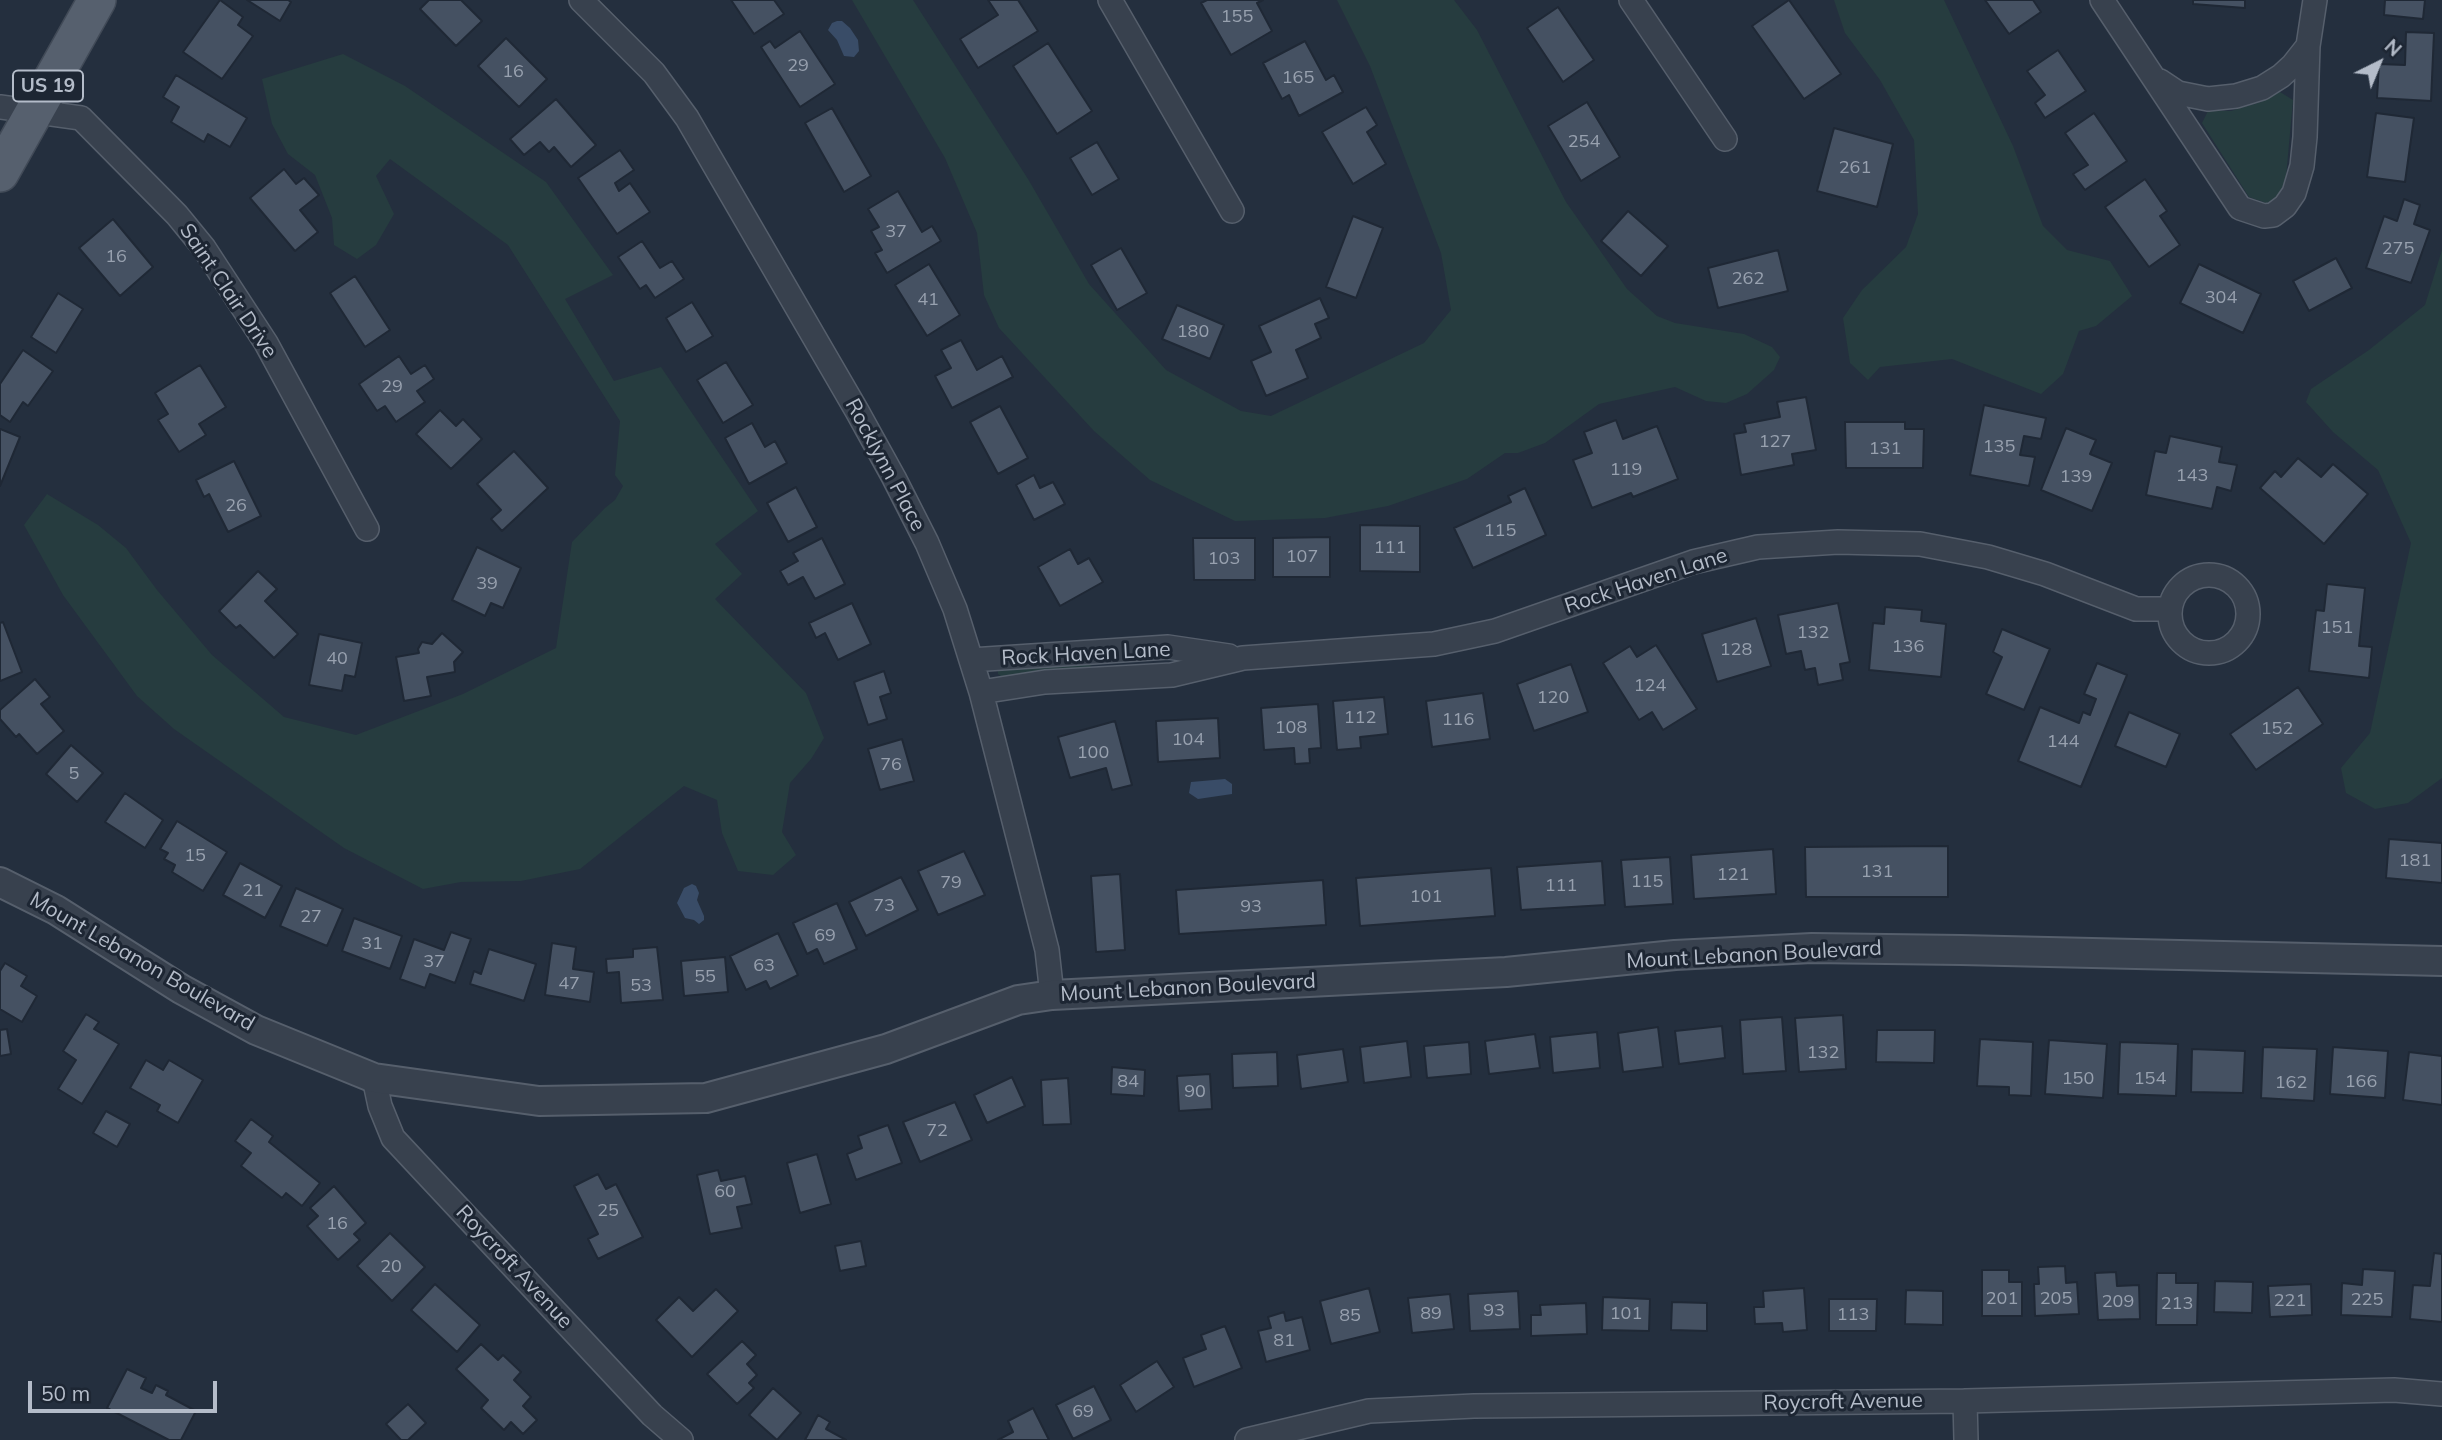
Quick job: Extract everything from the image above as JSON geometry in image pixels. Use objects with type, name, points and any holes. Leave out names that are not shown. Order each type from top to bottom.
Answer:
[{"type":"main road","name":"US 19","points":[[0,173],[17,109],[97,0]]},
{"type":"street","name":"Rocklynn Place","points":[[581,0],[653,73],[687,118],[894,478],[932,554],[955,609],[981,692],[1047,950],[1052,995]]},
{"type":"street","points":[[1110,0],[1232,211]]},
{"type":"street","points":[[1631,0],[1725,139]]},
{"type":"street","points":[[2102,0],[2240,208],[2264,216],[2273,215],[2285,206],[2294,192],[2302,166],[2308,46],[2315,0]]},
{"type":"street","points":[[2154,77],[2178,93],[2208,99],[2236,96],[2262,88],[2281,76],[2308,46]]},
{"type":"street","name":"Saint Clair Drive","points":[[17,109],[74,115],[88,123],[177,215],[204,248],[266,343],[367,529]]},
{"type":"street","name":"Rock Haven Lane","points":[[981,692],[1045,682],[1172,675],[1242,658],[1434,644],[1495,631],[1693,562],[1758,547],[1838,542],[1920,544],[1988,557],[2045,574],[2136,609],[2169,609]]},
{"type":"street","name":"Rock Haven Lane","points":[[971,660],[1168,647],[1242,658]]},
{"type":"street","points":[[1115,650],[1116,678]]},
{"type":"street","points":[[0,865],[31,896]]},
{"type":"street","name":"Mount Lebanon Boulevard","points":[[0,882],[31,896],[218,1010],[256,1030],[374,1078],[539,1101],[706,1098],[886,1049],[1018,1000],[1052,995],[1506,972],[1675,956],[1812,948],[2442,961]]},
{"type":"street","points":[[0,892],[31,896]]},
{"type":"street","name":"Roycroft Avenue","points":[[374,1078],[380,1106],[393,1138],[652,1415],[681,1440]]},
{"type":"street","name":"Roycroft Avenue","points":[[1247,1440],[1369,1411],[1474,1406],[1965,1401],[2394,1390],[2442,1394]]},
{"type":"street","points":[[1965,1401],[1966,1440]]},
{"type":"green space","points":[[852,0],[913,0],[1028,179],[1089,284],[1166,370],[1241,411],[1271,416],[1424,343],[1451,310],[1441,253],[1370,66],[1337,0],[1454,0],[1477,30],[1566,202],[1627,289],[1657,316],[1675,323],[1744,334],[1772,347],[1780,357],[1774,370],[1747,394],[1726,403],[1706,401],[1675,387],[1599,404],[1545,443],[1518,453],[1505,453],[1467,479],[1388,506],[1325,518],[1235,521],[1150,480],[1094,431],[999,328],[984,295],[977,233],[945,158]]},
{"type":"green space","points":[[1834,0],[1944,0],[2013,146],[2043,226],[2067,250],[2110,261],[2132,296],[2096,326],[2079,331],[2063,374],[2041,394],[1952,359],[1880,367],[1868,380],[1850,363],[1843,318],[1862,290],[1906,247],[1918,214],[1914,140],[1880,80],[1845,33]]},
{"type":"green space","points":[[343,54],[405,86],[546,182],[613,275],[565,299],[614,381],[661,367],[758,511],[715,544],[742,574],[715,599],[806,693],[824,738],[811,759],[790,783],[782,832],[796,855],[773,875],[738,871],[722,833],[717,800],[684,786],[580,869],[521,881],[461,882],[423,889],[344,848],[174,729],[137,696],[63,595],[24,525],[47,494],[98,525],[126,548],[157,590],[212,655],[284,717],[356,735],[463,694],[556,648],[572,542],[615,500],[623,486],[615,475],[620,421],[508,245],[390,159],[376,176],[394,214],[376,245],[357,259],[334,245],[332,218],[315,175],[288,154],[272,124],[262,79]]},
{"type":"green space","points":[[2280,92],[2293,100],[2285,188],[2276,200],[2266,203],[2249,197],[2202,123],[2208,111],[2231,111],[2261,102]]},
{"type":"green space","points":[[2442,250],[2442,778],[2408,803],[2375,809],[2346,793],[2341,768],[2370,733],[2411,543],[2378,470],[2333,432],[2306,402],[2311,389],[2369,350],[2425,305]]},
{"type":"green space","points":[[1090,663],[1091,668],[1087,672],[1002,677],[998,674],[998,669]]},
{"type":"water","points":[[842,21],[850,28],[858,40],[859,51],[854,57],[844,56],[837,40],[828,30],[832,23]]},
{"type":"water","points":[[1225,779],[1232,784],[1232,794],[1198,799],[1189,793],[1191,782]]},
{"type":"water","points":[[692,884],[699,893],[697,900],[704,916],[704,920],[699,924],[685,918],[677,903],[684,888]]},
{"type":"building","points":[[220,0],[243,17],[238,25],[253,36],[222,79],[183,52]]},
{"type":"building","points":[[247,0],[288,0],[291,2],[280,21]]},
{"type":"building","points":[[429,0],[461,0],[482,21],[456,46],[420,9]]},
{"type":"building","points":[[731,0],[774,0],[784,14],[754,34]]},
{"type":"building","points":[[988,0],[1018,0],[1038,31],[978,68],[960,39],[998,15]]},
{"type":"building","points":[[1207,0],[1263,0],[1257,3],[1272,31],[1231,55],[1201,3]]},
{"type":"building","points":[[1789,0],[1841,74],[1804,99],[1752,26]]},
{"type":"building","points":[[1985,0],[2033,0],[2041,12],[2009,34]]},
{"type":"building","points":[[2193,0],[2245,0],[2245,8],[2193,4]]},
{"type":"building","points":[[2385,0],[2425,0],[2423,19],[2384,15]]},
{"type":"building","points":[[1558,7],[1594,60],[1563,82],[1527,28]]},
{"type":"building","points":[[800,31],[835,84],[800,107],[761,47],[770,41],[775,48]]},
{"type":"building","points":[[2406,32],[2434,33],[2431,101],[2377,98],[2379,64],[2405,65]]},
{"type":"building","points":[[506,38],[547,79],[519,107],[478,66]]},
{"type":"building","points":[[1305,41],[1326,80],[1334,75],[1343,92],[1299,116],[1289,95],[1282,99],[1263,63]]},
{"type":"building","points":[[1048,43],[1092,111],[1057,134],[1013,66]]},
{"type":"building","points":[[2058,50],[2086,91],[2045,118],[2035,103],[2045,95],[2027,71]]},
{"type":"building","points":[[176,75],[247,118],[230,147],[208,134],[204,142],[171,122],[179,107],[163,97]]},
{"type":"building","points":[[556,99],[596,145],[571,167],[554,147],[549,152],[540,142],[524,155],[510,139]]},
{"type":"building","points":[[1587,102],[1620,157],[1581,181],[1548,126]]},
{"type":"building","points":[[1366,107],[1377,125],[1367,132],[1386,164],[1353,184],[1322,132]]},
{"type":"building","points":[[832,108],[871,176],[844,192],[805,123]]},
{"type":"building","points":[[2094,113],[2127,161],[2085,190],[2073,174],[2088,165],[2065,133]]},
{"type":"building","points":[[2376,113],[2414,118],[2405,182],[2367,177]]},
{"type":"building","points":[[1834,128],[1893,144],[1877,207],[1817,191]]},
{"type":"building","points":[[1097,142],[1119,179],[1092,195],[1070,158]]},
{"type":"building","points":[[620,150],[634,170],[615,183],[619,191],[630,183],[650,212],[617,234],[578,178]]},
{"type":"building","points":[[284,169],[296,184],[304,178],[319,195],[300,210],[318,232],[295,251],[250,198]]},
{"type":"building","points":[[2145,179],[2167,211],[2160,216],[2180,245],[2149,267],[2105,207]]},
{"type":"building","points":[[898,191],[922,232],[932,226],[941,241],[887,273],[875,253],[882,250],[871,231],[879,227],[868,209]]},
{"type":"building","points":[[2404,199],[2420,205],[2414,224],[2430,230],[2411,283],[2366,268],[2384,216],[2397,221]]},
{"type":"building","points":[[1628,211],[1668,246],[1641,276],[1601,241]]},
{"type":"building","points":[[1353,216],[1383,228],[1356,298],[1326,287]]},
{"type":"building","points":[[113,219],[153,267],[120,296],[79,248]]},
{"type":"building","points":[[642,241],[660,268],[672,261],[684,279],[655,298],[646,285],[640,289],[618,257]]},
{"type":"building","points":[[1121,248],[1147,293],[1117,310],[1091,265]]},
{"type":"building","points":[[1778,250],[1788,291],[1718,308],[1708,268]]},
{"type":"building","points":[[2336,258],[2352,288],[2309,311],[2293,281]]},
{"type":"building","points":[[929,264],[960,315],[927,336],[895,285]]},
{"type":"building","points":[[2199,264],[2261,294],[2243,333],[2180,303]]},
{"type":"building","points":[[355,276],[390,330],[365,347],[330,293]]},
{"type":"building","points":[[58,293],[83,309],[56,353],[31,337]]},
{"type":"building","points":[[1320,298],[1329,318],[1315,324],[1321,338],[1296,350],[1308,378],[1266,396],[1251,361],[1271,352],[1259,326]]},
{"type":"building","points":[[692,302],[713,336],[686,352],[666,318]]},
{"type":"building","points":[[1177,305],[1224,325],[1210,359],[1162,339]]},
{"type":"building","points":[[961,340],[977,370],[1002,356],[1013,377],[952,408],[935,376],[951,368],[941,350]]},
{"type":"building","points":[[23,350],[53,371],[28,406],[23,402],[10,422],[0,415],[0,384]]},
{"type":"building","points":[[399,356],[411,374],[425,365],[434,379],[417,391],[425,402],[396,422],[385,406],[377,411],[359,384]]},
{"type":"building","points":[[726,362],[753,405],[723,423],[697,380]]},
{"type":"building","points":[[200,365],[226,407],[199,424],[206,435],[179,452],[158,420],[168,414],[155,393]]},
{"type":"building","points":[[1806,397],[1816,450],[1792,454],[1794,465],[1741,475],[1734,434],[1746,432],[1744,424],[1780,417],[1777,402]]},
{"type":"building","points":[[1984,405],[2046,418],[2041,439],[2024,436],[2020,455],[2035,457],[2029,486],[1970,475]]},
{"type":"building","points":[[1000,406],[1028,458],[998,474],[970,422]]},
{"type":"building","points":[[440,410],[456,426],[463,419],[482,439],[451,469],[416,434]]},
{"type":"building","points":[[1616,420],[1623,439],[1657,426],[1678,479],[1633,497],[1631,493],[1592,508],[1573,460],[1592,453],[1584,432]]},
{"type":"building","points":[[1845,422],[1905,422],[1905,429],[1924,429],[1923,468],[1846,468]]},
{"type":"building","points":[[752,423],[765,447],[775,441],[787,463],[749,484],[725,438]]},
{"type":"building","points":[[2066,428],[2096,440],[2090,454],[2112,463],[2092,511],[2041,490]]},
{"type":"building","points":[[0,429],[20,437],[0,486]]},
{"type":"building","points":[[2170,436],[2222,447],[2219,462],[2237,465],[2231,491],[2217,487],[2212,509],[2146,495],[2155,451],[2166,453]]},
{"type":"building","points":[[514,451],[548,488],[502,531],[491,519],[501,510],[477,484]]},
{"type":"building","points":[[2298,458],[2321,477],[2333,464],[2368,494],[2324,544],[2260,488],[2275,471],[2281,477]]},
{"type":"building","points":[[234,461],[261,516],[228,532],[209,494],[204,497],[196,480]]},
{"type":"building","points":[[1034,475],[1040,488],[1053,482],[1065,504],[1034,520],[1016,485]]},
{"type":"building","points":[[796,487],[817,527],[788,542],[767,503]]},
{"type":"building","points":[[1525,488],[1546,535],[1473,568],[1454,528],[1511,502],[1508,496]]},
{"type":"building","points":[[1360,525],[1420,526],[1420,572],[1360,571]]},
{"type":"building","points":[[1330,537],[1330,577],[1273,577],[1273,538]]},
{"type":"building","points":[[822,538],[845,584],[815,599],[803,577],[788,585],[780,571],[798,561],[793,553]]},
{"type":"building","points":[[1193,538],[1255,538],[1255,580],[1194,580]]},
{"type":"building","points":[[477,547],[521,568],[503,608],[491,603],[485,616],[452,600]]},
{"type":"building","points":[[1070,549],[1078,564],[1089,558],[1103,582],[1060,606],[1038,567]]},
{"type":"building","points":[[258,571],[277,589],[265,601],[298,634],[274,658],[240,625],[236,628],[219,611]]},
{"type":"building","points":[[2327,584],[2365,588],[2359,646],[2372,647],[2369,678],[2309,671],[2316,610],[2324,611]]},
{"type":"building","points":[[852,603],[871,644],[838,660],[825,633],[816,638],[809,623]]},
{"type":"building","points":[[1838,603],[1850,662],[1840,664],[1843,680],[1818,685],[1815,668],[1805,670],[1801,651],[1786,654],[1778,615]]},
{"type":"building","points":[[1885,607],[1922,610],[1921,621],[1946,624],[1941,677],[1869,670],[1873,623],[1884,624]]},
{"type":"building","points":[[1756,618],[1771,666],[1717,682],[1702,634]]},
{"type":"building","points":[[3,622],[22,672],[0,681],[0,623]]},
{"type":"building","points":[[2002,629],[2050,649],[2024,710],[1986,694],[2002,657],[1993,652]]},
{"type":"building","points":[[442,633],[463,652],[454,662],[455,672],[427,677],[431,696],[404,701],[396,657],[419,653],[422,642],[432,644]]},
{"type":"building","points":[[319,634],[362,643],[355,677],[345,675],[342,691],[309,685]]},
{"type":"building","points":[[1656,645],[1697,709],[1663,730],[1652,712],[1639,720],[1603,663],[1630,646],[1637,657]]},
{"type":"building","points":[[2097,663],[2127,675],[2081,787],[2018,761],[2040,707],[2079,723],[2083,712],[2090,715],[2096,699],[2084,694]]},
{"type":"building","points":[[1571,664],[1588,712],[1534,731],[1517,684]]},
{"type":"building","points":[[884,671],[891,693],[880,697],[887,719],[868,725],[854,682]]},
{"type":"building","points":[[35,679],[50,697],[41,704],[64,731],[37,754],[19,734],[16,737],[0,719],[0,710]]},
{"type":"building","points":[[2298,687],[2323,724],[2256,770],[2230,734]]},
{"type":"building","points":[[1483,693],[1490,739],[1432,747],[1426,701]]},
{"type":"building","points":[[1384,697],[1388,734],[1360,737],[1361,748],[1337,750],[1333,701]]},
{"type":"building","points":[[1318,704],[1321,748],[1309,749],[1310,763],[1295,764],[1294,748],[1264,750],[1261,708]]},
{"type":"building","points":[[2129,712],[2180,734],[2166,767],[2115,746]]},
{"type":"building","points":[[1218,718],[1220,758],[1158,762],[1156,721]]},
{"type":"building","points":[[1115,721],[1132,785],[1112,790],[1106,768],[1070,778],[1058,737]]},
{"type":"building","points":[[902,739],[914,781],[880,790],[868,749]]},
{"type":"building","points":[[71,745],[103,773],[77,802],[46,774]]},
{"type":"building","points":[[125,793],[163,820],[145,848],[105,822]]},
{"type":"building","points":[[177,821],[227,852],[203,891],[172,872],[175,865],[164,859],[168,853],[160,849]]},
{"type":"building","points":[[2389,839],[2442,843],[2442,883],[2386,878]]},
{"type":"building","points":[[1948,846],[1948,897],[1806,897],[1805,847]]},
{"type":"building","points":[[1773,849],[1776,894],[1694,899],[1691,855]]},
{"type":"building","points":[[964,851],[985,895],[938,915],[918,871]]},
{"type":"building","points":[[1670,857],[1673,904],[1625,907],[1621,860]]},
{"type":"building","points":[[1602,861],[1605,905],[1521,910],[1517,867]]},
{"type":"building","points":[[240,863],[282,886],[265,918],[223,895]]},
{"type":"building","points":[[1491,868],[1495,916],[1360,926],[1356,878]]},
{"type":"building","points":[[1120,874],[1125,950],[1096,952],[1091,876]]},
{"type":"building","points":[[901,877],[918,910],[866,936],[849,902]]},
{"type":"building","points":[[1323,880],[1326,925],[1179,934],[1176,890]]},
{"type":"building","points":[[296,888],[343,909],[327,946],[280,926]]},
{"type":"building","points":[[837,903],[857,949],[824,964],[817,949],[807,954],[793,923]]},
{"type":"building","points":[[354,918],[402,936],[390,969],[342,951]]},
{"type":"building","points":[[451,932],[471,939],[455,983],[430,974],[425,988],[400,979],[414,939],[444,950]]},
{"type":"building","points":[[778,933],[798,975],[770,989],[766,981],[746,990],[730,956]]},
{"type":"building","points":[[552,943],[576,947],[573,969],[594,972],[590,1002],[545,995]]},
{"type":"building","points":[[657,947],[663,1000],[621,1003],[619,972],[607,973],[606,959],[633,957],[633,949]]},
{"type":"building","points":[[489,949],[536,964],[524,1001],[470,984],[474,971],[481,974]]},
{"type":"building","points":[[725,957],[728,992],[684,996],[681,961]]},
{"type":"building","points":[[5,963],[27,976],[21,986],[37,996],[22,1022],[0,1009],[0,971]]},
{"type":"building","points":[[86,1014],[99,1022],[94,1029],[119,1044],[82,1104],[58,1089],[76,1060],[63,1051]]},
{"type":"building","points":[[1843,1015],[1846,1069],[1799,1072],[1795,1018]]},
{"type":"building","points":[[1782,1017],[1786,1071],[1743,1074],[1740,1020]]},
{"type":"building","points":[[1722,1026],[1725,1058],[1679,1064],[1675,1031]]},
{"type":"building","points":[[1658,1027],[1663,1067],[1623,1072],[1618,1033]]},
{"type":"building","points":[[7,1029],[11,1054],[0,1056],[0,1030]]},
{"type":"building","points":[[1877,1030],[1935,1030],[1934,1063],[1876,1062]]},
{"type":"building","points":[[1597,1032],[1600,1068],[1553,1073],[1550,1037]]},
{"type":"building","points":[[1535,1034],[1540,1068],[1489,1074],[1485,1041]]},
{"type":"building","points":[[1980,1039],[2033,1042],[2031,1096],[2009,1095],[2009,1087],[1977,1086]]},
{"type":"building","points":[[2049,1040],[2107,1044],[2103,1098],[2045,1094]]},
{"type":"building","points":[[1407,1041],[1411,1077],[1364,1083],[1360,1047]]},
{"type":"building","points":[[1469,1042],[1471,1074],[1427,1078],[1424,1046]]},
{"type":"building","points":[[2120,1042],[2178,1044],[2176,1096],[2118,1094]]},
{"type":"building","points":[[2263,1047],[2317,1049],[2314,1101],[2261,1098]]},
{"type":"building","points":[[2333,1047],[2388,1051],[2385,1098],[2330,1094]]},
{"type":"building","points":[[1343,1049],[1348,1082],[1301,1089],[1297,1055]]},
{"type":"building","points":[[2192,1049],[2245,1051],[2243,1093],[2191,1092]]},
{"type":"building","points":[[1277,1052],[1278,1086],[1233,1088],[1232,1054]]},
{"type":"building","points":[[2409,1052],[2442,1056],[2442,1105],[2403,1100]]},
{"type":"building","points":[[146,1060],[163,1070],[169,1060],[203,1080],[178,1123],[157,1111],[160,1105],[130,1088]]},
{"type":"building","points":[[1112,1067],[1145,1070],[1144,1096],[1111,1094]]},
{"type":"building","points":[[1210,1074],[1212,1109],[1179,1111],[1177,1076]]},
{"type":"building","points":[[1012,1077],[1025,1106],[987,1123],[974,1095]]},
{"type":"building","points":[[1068,1078],[1071,1124],[1043,1125],[1041,1080]]},
{"type":"building","points":[[955,1102],[972,1140],[920,1162],[903,1122]]},
{"type":"building","points":[[106,1111],[130,1124],[117,1147],[93,1133]]},
{"type":"building","points":[[251,1119],[273,1136],[269,1142],[320,1183],[302,1206],[286,1193],[282,1198],[241,1166],[251,1153],[235,1141]]},
{"type":"building","points":[[888,1125],[902,1163],[856,1180],[847,1154],[862,1148],[858,1136]]},
{"type":"building","points":[[817,1154],[831,1204],[800,1213],[787,1163]]},
{"type":"building","points":[[718,1170],[721,1181],[745,1176],[752,1204],[737,1207],[742,1228],[710,1234],[697,1175]]},
{"type":"building","points":[[598,1174],[606,1189],[616,1184],[643,1237],[598,1259],[588,1239],[598,1234],[574,1186]]},
{"type":"building","points":[[334,1186],[366,1223],[354,1234],[360,1240],[338,1260],[307,1226],[318,1216],[310,1208]]},
{"type":"building","points":[[390,1233],[425,1267],[392,1301],[357,1266]]},
{"type":"building","points":[[861,1241],[866,1266],[840,1271],[835,1246]]},
{"type":"building","points":[[2434,1253],[2442,1254],[2442,1322],[2410,1319],[2413,1285],[2430,1286]]},
{"type":"building","points":[[2065,1266],[2066,1283],[2077,1282],[2079,1314],[2035,1316],[2034,1284],[2039,1284],[2038,1267]]},
{"type":"building","points":[[2363,1269],[2395,1271],[2392,1317],[2341,1315],[2342,1283],[2362,1285]]},
{"type":"building","points":[[1982,1270],[2009,1270],[2009,1282],[2022,1282],[2022,1316],[1982,1316]]},
{"type":"building","points":[[2116,1272],[2117,1286],[2139,1285],[2140,1319],[2098,1320],[2095,1273]]},
{"type":"building","points":[[2157,1273],[2176,1273],[2176,1283],[2198,1283],[2197,1325],[2156,1325]]},
{"type":"building","points":[[2215,1281],[2253,1282],[2252,1313],[2214,1312]]},
{"type":"building","points":[[435,1284],[480,1325],[457,1352],[411,1310]]},
{"type":"building","points":[[2311,1284],[2312,1315],[2270,1317],[2268,1286]]},
{"type":"building","points":[[1369,1288],[1380,1332],[1331,1344],[1320,1301]]},
{"type":"building","points":[[1804,1288],[1807,1330],[1783,1332],[1782,1323],[1755,1324],[1754,1307],[1764,1307],[1763,1291]]},
{"type":"building","points":[[716,1289],[738,1311],[692,1357],[656,1320],[679,1297],[693,1311]]},
{"type":"building","points":[[1906,1290],[1943,1291],[1943,1325],[1905,1324]]},
{"type":"building","points":[[1518,1291],[1520,1329],[1470,1331],[1468,1294]]},
{"type":"building","points":[[1450,1294],[1454,1329],[1412,1333],[1408,1298]]},
{"type":"building","points":[[1603,1297],[1650,1299],[1649,1331],[1602,1330]]},
{"type":"building","points":[[1829,1299],[1877,1299],[1876,1331],[1829,1331]]},
{"type":"building","points":[[1672,1302],[1707,1303],[1707,1331],[1671,1330]]},
{"type":"building","points":[[1586,1303],[1587,1334],[1531,1336],[1531,1315],[1541,1315],[1540,1305]]},
{"type":"building","points":[[1284,1312],[1286,1321],[1302,1317],[1310,1350],[1266,1362],[1258,1331],[1271,1328],[1268,1317]]},
{"type":"building","points":[[1225,1326],[1242,1368],[1194,1387],[1183,1358],[1206,1349],[1201,1335]]},
{"type":"building","points":[[742,1341],[756,1355],[747,1364],[757,1375],[749,1383],[754,1388],[737,1404],[707,1374]]},
{"type":"building","points":[[481,1344],[498,1360],[503,1355],[521,1372],[514,1380],[531,1397],[523,1406],[537,1420],[523,1434],[511,1422],[504,1430],[481,1408],[488,1400],[456,1369]]},
{"type":"building","points":[[1157,1361],[1174,1387],[1136,1412],[1120,1385]]},
{"type":"building","points":[[127,1369],[146,1378],[141,1388],[152,1393],[156,1385],[168,1391],[166,1395],[196,1411],[181,1440],[169,1440],[107,1408]]},
{"type":"building","points":[[1094,1386],[1111,1420],[1073,1439],[1056,1405]]},
{"type":"building","points":[[773,1388],[801,1413],[777,1440],[749,1415]]},
{"type":"building","points":[[408,1404],[426,1423],[408,1440],[401,1440],[386,1424]]},
{"type":"building","points":[[1033,1408],[1049,1440],[998,1440],[1013,1432],[1008,1421]]},
{"type":"building","points":[[818,1415],[830,1422],[826,1429],[846,1440],[805,1440]]}]
